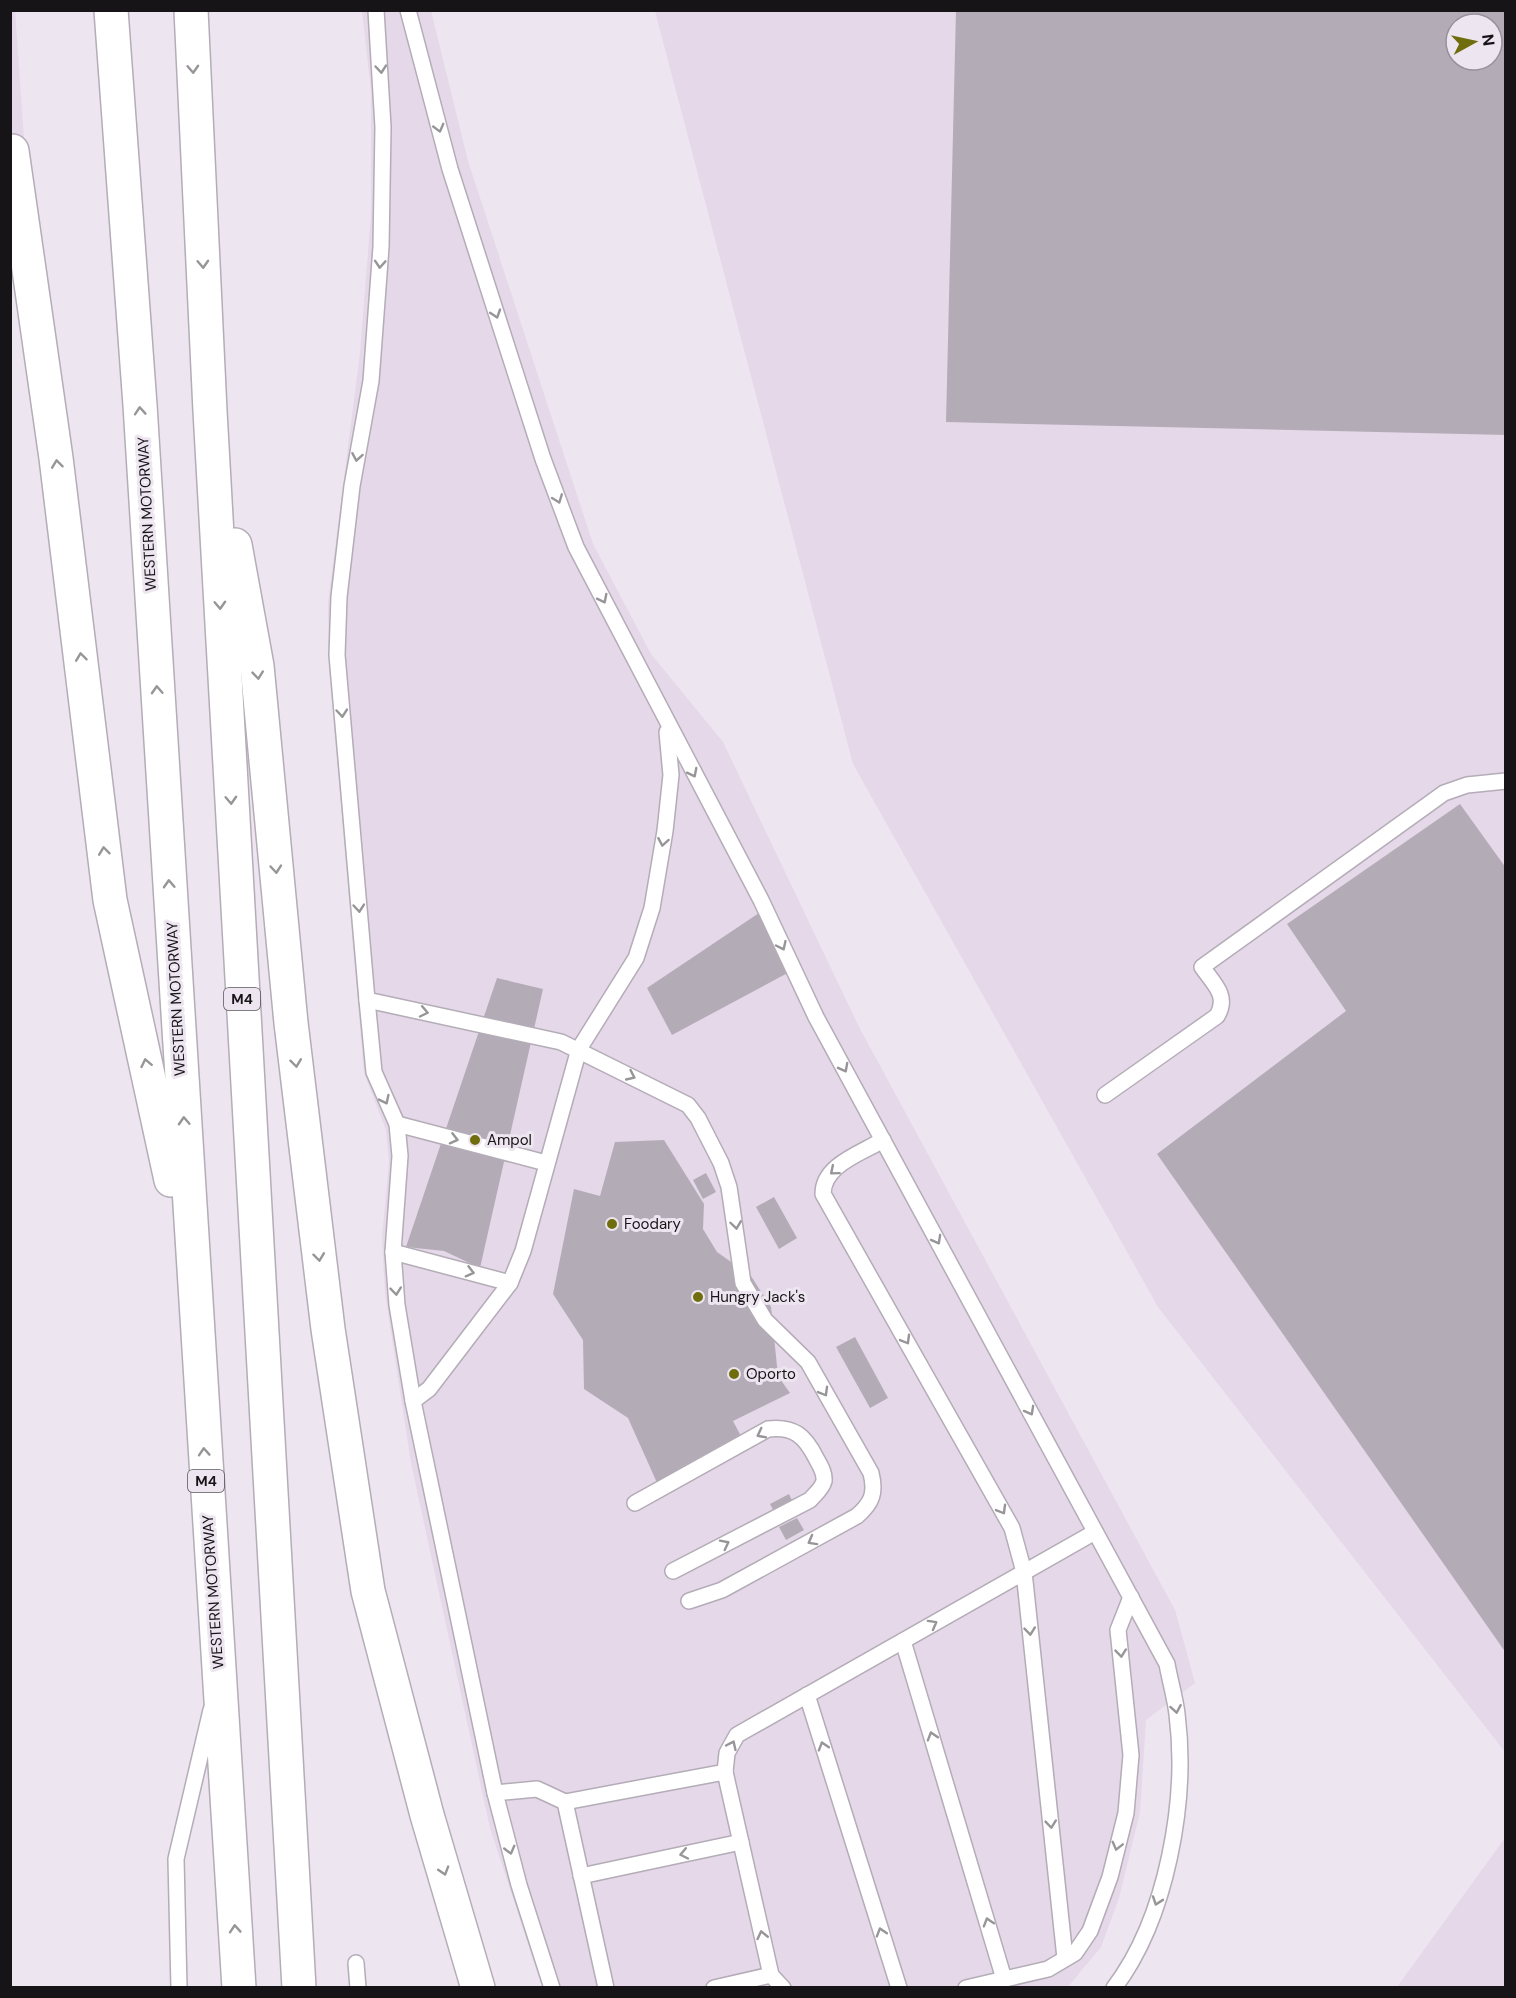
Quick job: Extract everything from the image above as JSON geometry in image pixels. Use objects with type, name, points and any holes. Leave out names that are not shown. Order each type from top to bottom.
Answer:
[{"type":"highway","name":"WESTERN MOTORWAY","points":[[111,10],[140,405],[239,1988]]},
{"type":"highway","name":"M4","points":[[190,10],[210,411],[299,1988]]},
{"type":"highway","points":[[11,144],[56,458],[111,900],[194,1284]]},
{"type":"highway","points":[[210,411],[257,666],[291,1023],[324,1294],[368,1591],[426,1815],[478,1988]]},
{"type":"lane","points":[[376,10],[383,127],[381,247],[371,381],[352,486],[339,597],[337,655],[367,1000],[374,1072],[397,1124],[400,1156],[393,1252],[397,1305],[413,1401],[495,1793],[519,1884],[552,1988]]},
{"type":"lane","points":[[408,10],[450,169],[543,459],[576,547],[761,900],[816,1017],[1167,1664],[1177,1714],[1179,1766],[1175,1825],[1167,1870],[1141,1939],[1114,1988]]},
{"type":"lane","points":[[413,1401],[429,1389],[510,1283],[523,1251],[579,1049],[636,958],[652,908],[665,831],[671,775],[666,721]]},
{"type":"lane","points":[[1105,1095],[1217,1016],[1223,1006],[1221,993],[1202,967],[1444,793],[1467,785],[1506,781]]},
{"type":"lane","points":[[367,1000],[561,1042],[676,1098],[698,1118],[721,1163],[729,1187],[743,1283],[765,1320],[808,1362],[872,1473],[873,1498],[857,1516],[722,1590],[689,1601]]},
{"type":"lane","points":[[397,1124],[546,1163]]},
{"type":"lane","points":[[883,1140],[830,1172],[823,1182],[823,1194],[1012,1528],[1024,1572],[1065,1959]]},
{"type":"lane","points":[[393,1252],[510,1283]]},
{"type":"lane","points":[[635,1503],[768,1429],[781,1427],[807,1440],[823,1473],[824,1480],[821,1488],[810,1500],[673,1571]]},
{"type":"lane","points":[[783,1988],[771,1976],[725,1772],[727,1753],[737,1735],[1095,1532]]},
{"type":"lane","points":[[966,1988],[1048,1969],[1075,1953],[1089,1931],[1110,1877],[1126,1813],[1131,1755],[1118,1630],[1131,1597]]},
{"type":"lane","points":[[903,1641],[1004,1978]]},
{"type":"lane","points":[[179,1988],[176,1859],[219,1678]]},
{"type":"lane","points":[[807,1695],[899,1988]]},
{"type":"lane","points":[[495,1793],[537,1789],[565,1802],[725,1772]]},
{"type":"lane","points":[[565,1802],[606,1988]]},
{"type":"lane","points":[[581,1876],[741,1842]]},
{"type":"lane","points":[[356,1963],[358,1988]]},
{"type":"lane","points":[[714,1988],[771,1976]]},
{"type":"shaded area","points":[[15,10],[25,154],[11,154],[10,11]]},
{"type":"shaded area","points":[[362,11],[431,11],[468,161],[593,544],[651,654],[723,742],[859,1027],[1175,1610],[1195,1683],[1146,1720],[1140,1812],[1119,1898],[1101,1947],[1068,1987],[542,1987],[490,1828],[411,1463],[385,1293],[382,1238],[389,1162],[386,1130],[364,1073],[329,666],[328,603],[360,353],[371,215],[371,91]]},
{"type":"shaded area","points":[[655,11],[1505,11],[1505,1752],[1158,1307],[853,764]]},
{"type":"shaded area","points":[[1505,1838],[1505,1987],[1397,1987]]},
{"type":"building","points":[[956,10],[1506,10],[1506,435],[946,422]]},
{"type":"building","points":[[1460,804],[1506,868],[1506,1653],[1157,1154],[1346,1011],[1287,924]]},
{"type":"building","points":[[762,911],[773,944],[795,969],[672,1035],[647,988]]},
{"type":"building","points":[[497,978],[543,989],[480,1268],[444,1251],[406,1247]]},
{"type":"building","points":[[664,1140],[704,1204],[703,1229],[717,1252],[751,1276],[771,1307],[778,1376],[790,1393],[733,1421],[742,1438],[658,1485],[628,1418],[584,1389],[583,1340],[553,1294],[574,1189],[600,1196],[615,1142]]},
{"type":"building","points":[[706,1173],[716,1192],[703,1199],[693,1180]]},
{"type":"building","points":[[774,1197],[797,1238],[779,1249],[756,1207]]},
{"type":"building","points":[[855,1337],[888,1398],[870,1408],[836,1347]]},
{"type":"building","points":[[789,1494],[795,1507],[777,1517],[770,1504]]},
{"type":"building","points":[[797,1518],[804,1530],[786,1540],[779,1527]]},
{"type":"place","name":"Ampol","points":[[475,1140]]},
{"type":"place","name":"Foodary","points":[[612,1224]]},
{"type":"place","name":"Hungry Jack's","points":[[698,1297]]},
{"type":"place","name":"Oporto","points":[[734,1374]]}]
